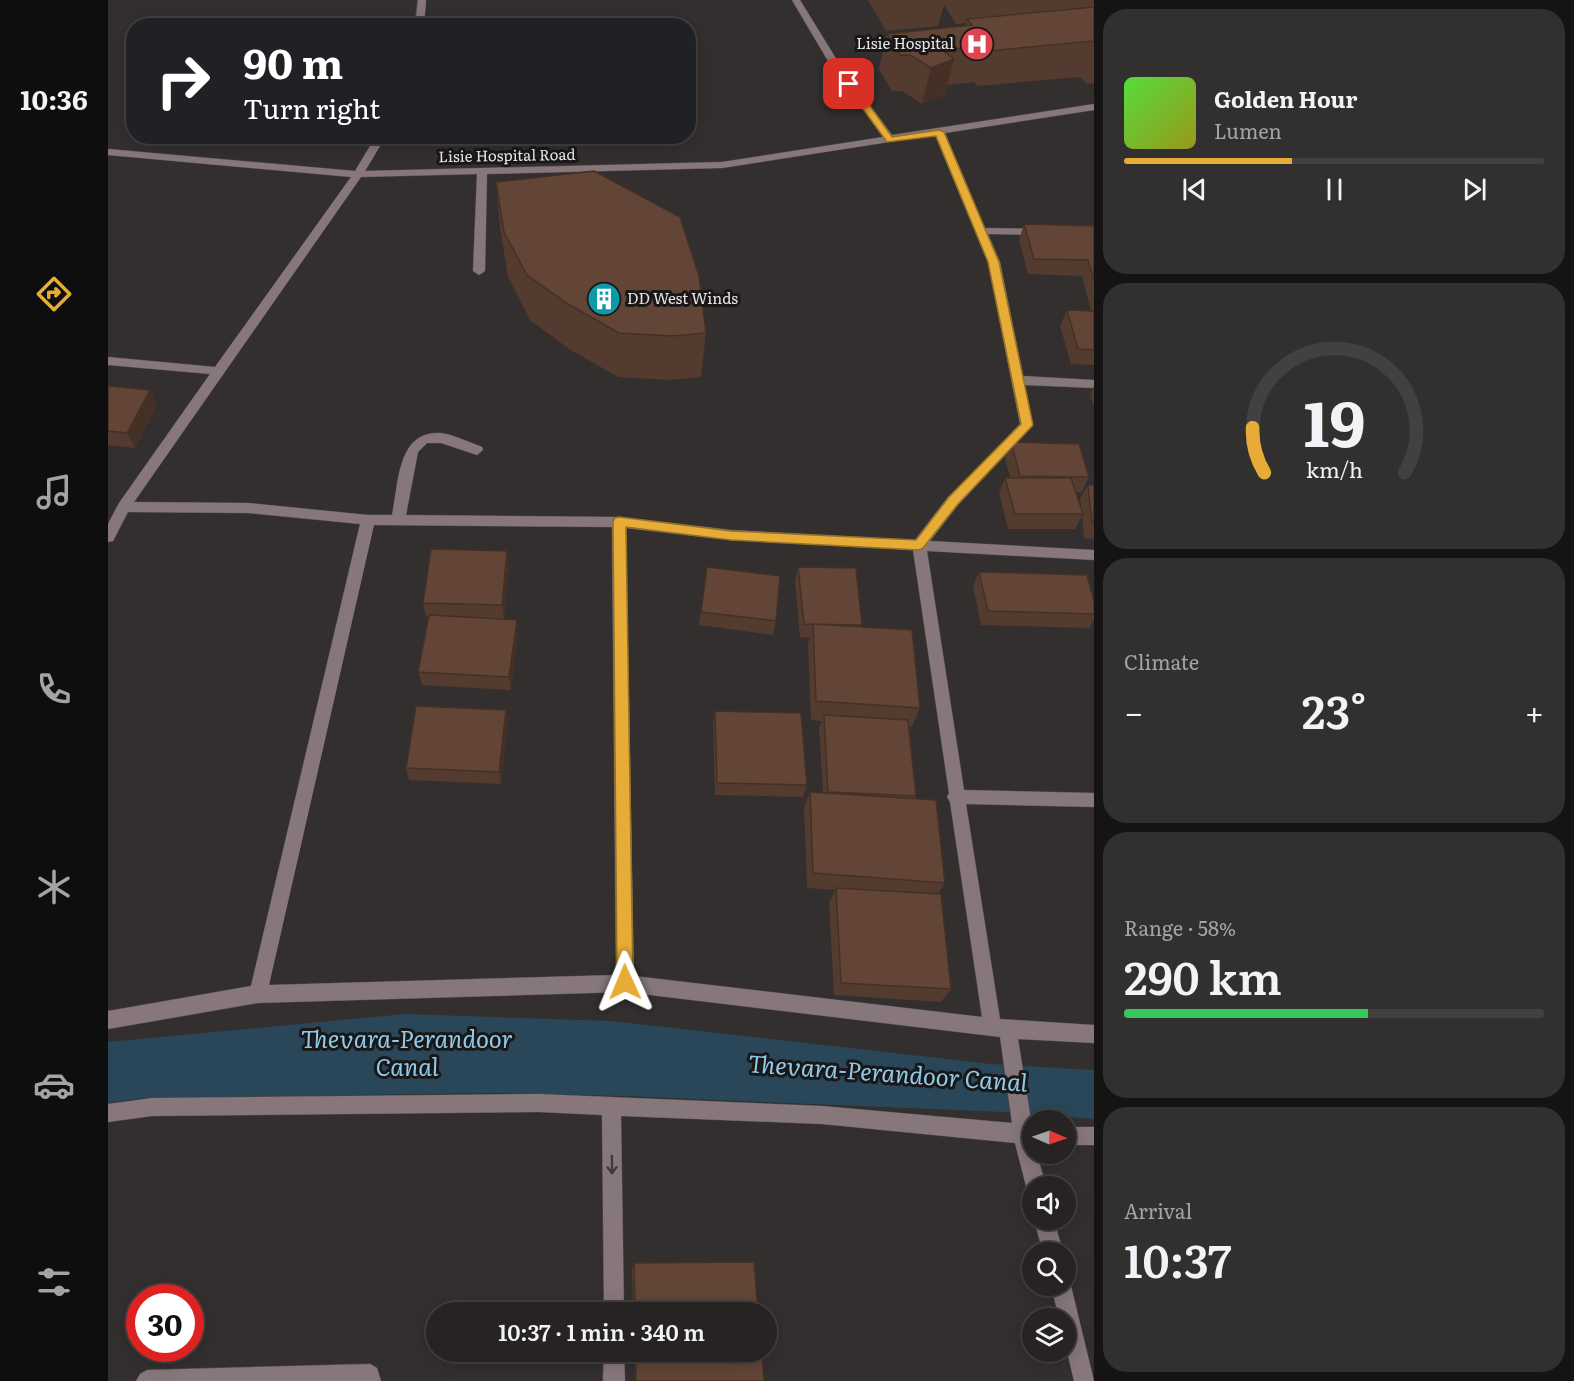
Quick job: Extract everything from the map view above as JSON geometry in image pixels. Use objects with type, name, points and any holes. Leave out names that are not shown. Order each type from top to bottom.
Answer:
[{"type":"street","points":[[420,18],[422,0]]},
{"type":"street","points":[[796,0],[836,66],[890,140]]},
{"type":"street","name":"Lisie Hospital Road","points":[[108,152],[358,174],[722,165],[1094,107]]},
{"type":"street","points":[[939,132],[993,262],[1027,425],[953,501],[919,545],[956,797],[1000,1027],[1011,1056],[1023,1110]]},
{"type":"street","points":[[108,537],[124,507],[358,174],[376,144]]},
{"type":"street","points":[[479,271],[482,171]]},
{"type":"street","points":[[981,231],[1049,232]]},
{"type":"street","points":[[108,360],[219,371]]},
{"type":"street","points":[[1018,380],[1094,384]]},
{"type":"street","points":[[398,520],[412,450],[424,439],[442,438],[477,450]]},
{"type":"street","points":[[124,507],[248,508],[368,520],[619,522],[731,536],[1094,555]]},
{"type":"street","points":[[258,994],[368,520]]},
{"type":"street","points":[[619,522],[625,982]]},
{"type":"street","points":[[956,797],[1094,800]]},
{"type":"street","points":[[108,1020],[258,994],[625,982],[712,995],[1000,1027],[1094,1034]]},
{"type":"street","points":[[108,1113],[152,1107],[460,1102],[822,1115],[962,1126],[1022,1134]]},
{"type":"street","points":[[611,1106],[614,1302]]},
{"type":"street","points":[[1076,1136],[1094,1136]]},
{"type":"street","points":[[1064,1296],[1085,1381]]},
{"type":"street","points":[[614,1362],[614,1381]]},
{"type":"street","points":[[147,1381],[370,1375],[370,1381]]},
{"type":"water","name":"Thevara-Perandoor Canal","points":[[405,1014],[612,1021],[991,1064],[1094,1070],[1094,1119],[1076,1118],[1076,1110],[1022,1110],[1022,1113],[622,1096],[498,1093],[143,1098],[108,1103],[108,1042]]},
{"type":"building","points":[[1094,7],[1094,42],[988,51],[984,46],[942,50],[954,59],[931,68],[910,55],[900,55],[887,34],[972,25],[967,19]]},
{"type":"building","name":"DD West Winds","points":[[594,171],[680,217],[699,276],[706,333],[672,336],[619,333],[568,304],[527,275],[504,232],[496,182]]},
{"type":"building","points":[[1024,224],[1094,226],[1094,280],[1088,260],[1034,259]]},
{"type":"building","points":[[1067,310],[1094,311],[1094,350],[1078,349]]},
{"type":"building","points":[[108,386],[150,390],[127,433],[108,431]]},
{"type":"building","points":[[1011,442],[1079,444],[1089,477],[1020,476]]},
{"type":"building","points":[[1005,478],[1071,478],[1083,514],[1015,514]]},
{"type":"building","points":[[1088,485],[1094,485],[1094,523],[1092,523]]},
{"type":"building","points":[[431,549],[507,551],[502,605],[423,603]]},
{"type":"building","points":[[707,567],[780,576],[776,621],[701,612]]},
{"type":"building","points":[[798,567],[856,568],[862,625],[804,624]]},
{"type":"building","points":[[979,572],[1087,575],[1094,601],[1094,614],[988,611]]},
{"type":"building","points":[[429,615],[517,620],[509,677],[418,672]]},
{"type":"building","points":[[813,624],[912,630],[920,708],[816,701]]},
{"type":"building","points":[[416,706],[506,710],[499,772],[406,768]]},
{"type":"building","points":[[715,711],[801,713],[807,785],[717,783]]},
{"type":"building","points":[[824,715],[908,720],[916,796],[828,792]]},
{"type":"building","points":[[810,792],[936,800],[945,883],[813,873]]},
{"type":"building","points":[[836,888],[941,894],[951,989],[841,983]]},
{"type":"building","points":[[754,1262],[757,1302],[635,1302],[634,1263]]},
{"type":"building","points":[[636,1362],[763,1362],[764,1381],[636,1381]]},
{"type":"place","name":"Lisie Hospital","points":[[977,44]]},
{"type":"place","name":"DD West Winds","points":[[604,299]]},
{"type":"route","points":[[625,982],[619,522],[731,536],[919,545],[953,501],[1027,425],[1008,325],[993,262],[939,132],[890,140],[849,84]]}]
